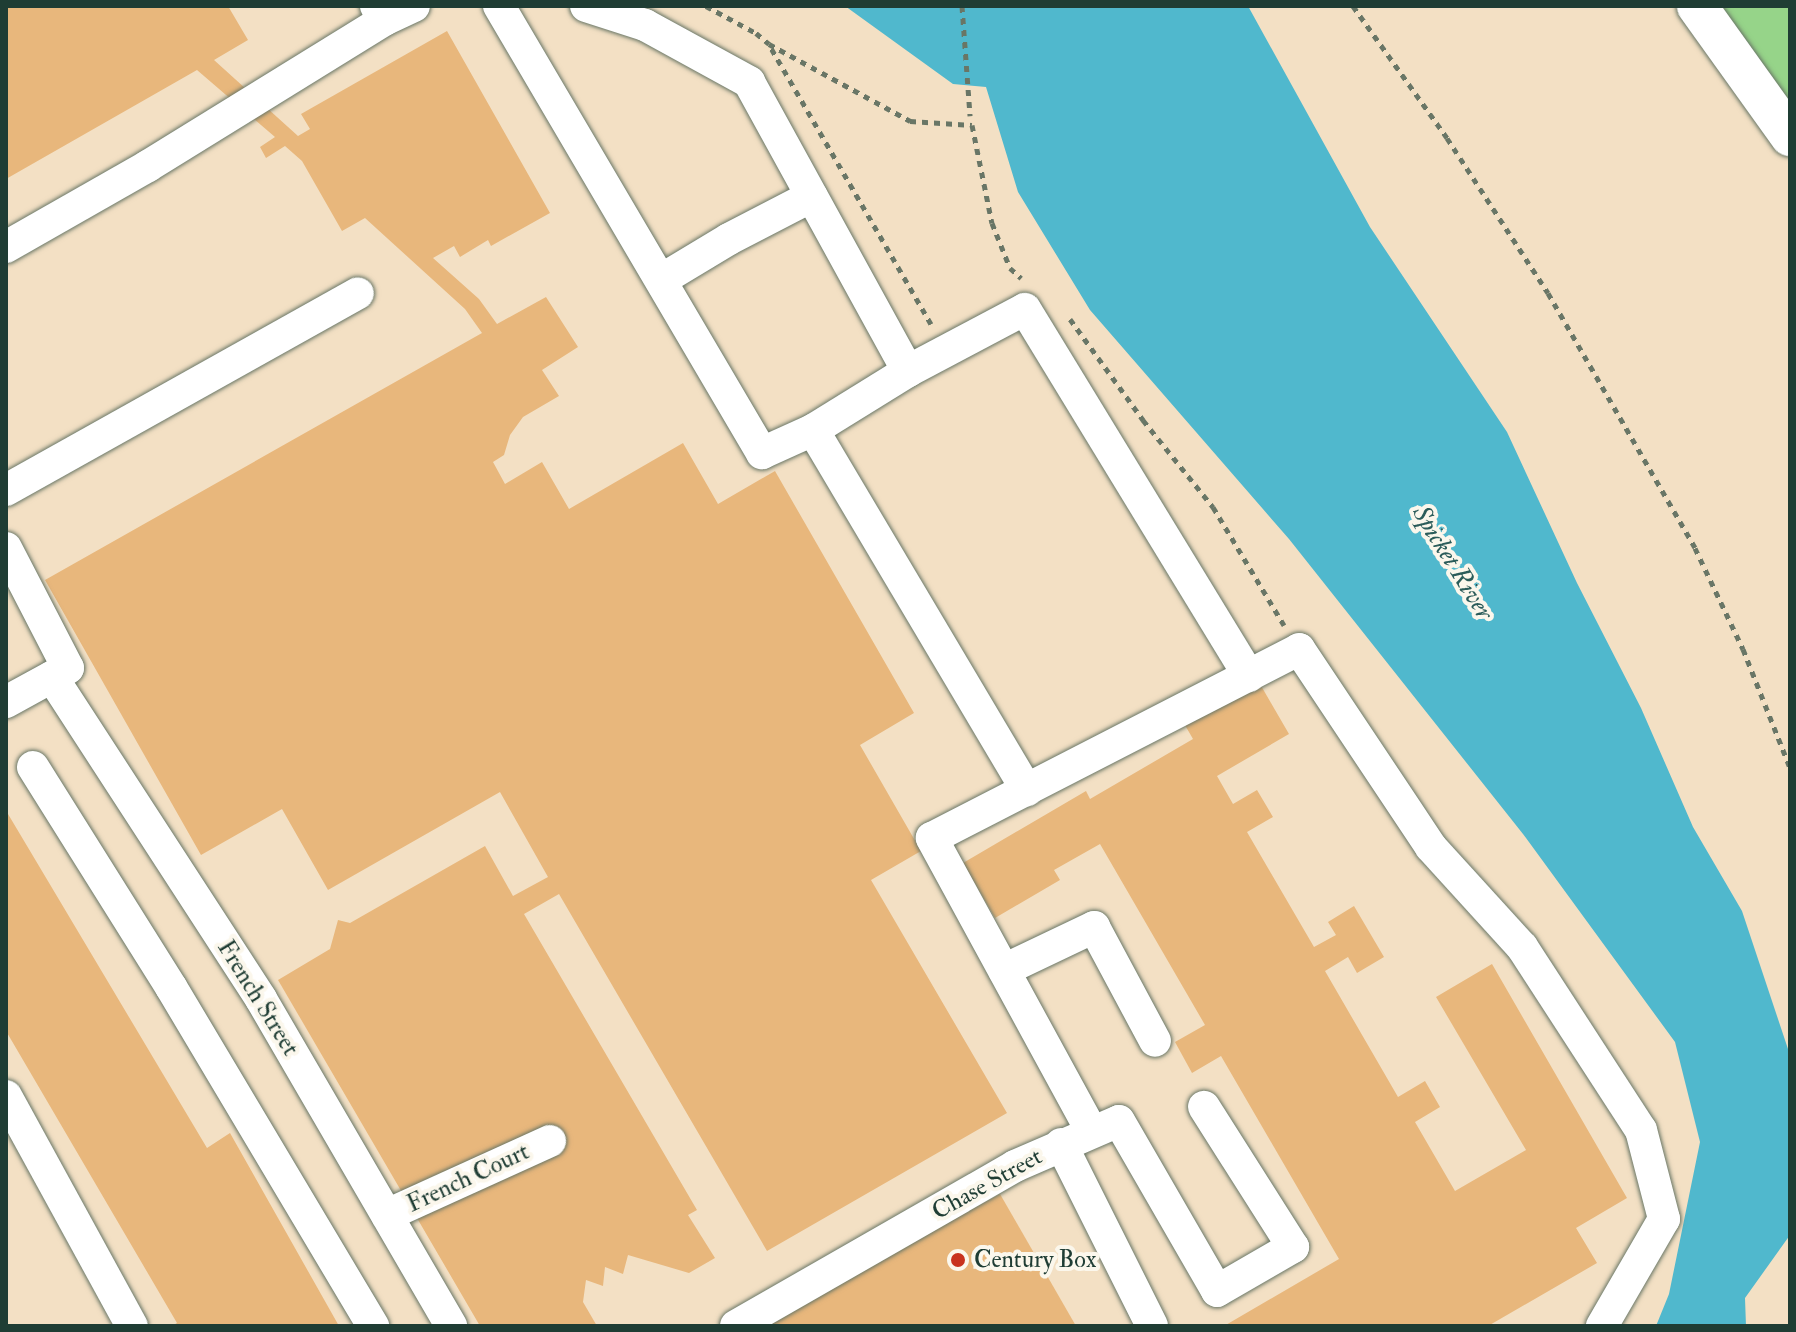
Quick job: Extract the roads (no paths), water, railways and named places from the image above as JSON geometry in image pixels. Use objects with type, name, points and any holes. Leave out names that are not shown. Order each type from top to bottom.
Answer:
[{"type":"main road","points":[[1697,6],[1790,136]]},
{"type":"street","points":[[6,247],[148,166],[380,13],[414,6]]},
{"type":"street","points":[[499,6],[762,453],[813,430],[908,371],[1025,309],[1249,676]]},
{"type":"street","points":[[586,6],[645,25],[749,82],[908,371]]},
{"type":"street","points":[[661,280],[729,239],[812,196]]},
{"type":"street","points":[[6,490],[358,293]]},
{"type":"street","points":[[813,430],[1027,790]]},
{"type":"street","name":"French Street","points":[[6,548],[60,672],[261,999],[451,1326]]},
{"type":"street","points":[[1092,1132],[932,838],[1299,649],[1431,847],[1522,947],[1641,1130],[1664,1219],[1602,1326]]},
{"type":"street","points":[[6,702],[60,672]]},
{"type":"street","points":[[33,767],[171,987],[373,1326]]},
{"type":"street","points":[[1004,970],[1094,927],[1155,1041]]},
{"type":"street","points":[[6,1096],[132,1326]]},
{"type":"street","points":[[1061,1144],[1119,1121],[1217,1291],[1293,1247],[1204,1107]]},
{"type":"street","name":"French Court","points":[[387,1215],[550,1141]]},
{"type":"street","name":"Chase Street","points":[[736,1326],[1061,1144],[1152,1326]]},
{"type":"water","name":"Spicket River","points":[[845,6],[1248,6],[1370,227],[1507,432],[1577,583],[1641,708],[1693,827],[1742,911],[1790,1055],[1790,1235],[1745,1298],[1746,1326],[1656,1326],[1669,1294],[1700,1142],[1675,1042],[1523,834],[1289,539],[1090,310],[1018,192],[986,87],[953,84]]},
{"type":"place","name":"Century Box","points":[[958,1260]]}]
